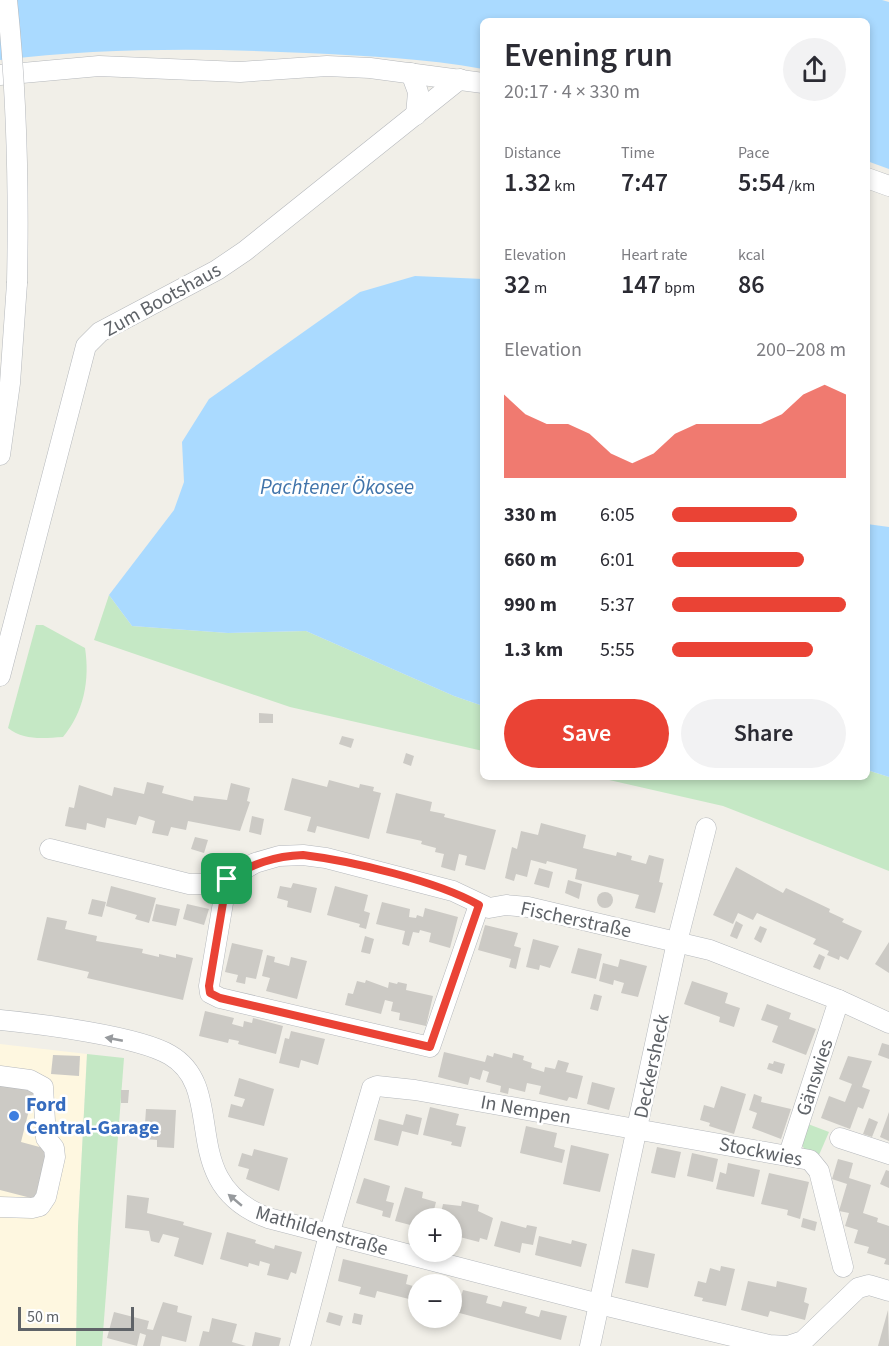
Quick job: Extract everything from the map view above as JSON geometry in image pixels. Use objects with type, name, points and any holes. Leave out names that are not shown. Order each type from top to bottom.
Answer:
[{"type":"street","points":[[0,455],[10,383],[16,283],[19,153],[7,0]]},
{"type":"street","points":[[0,75],[64,67],[99,66],[240,72],[327,66],[480,82]]},
{"type":"street","points":[[411,74],[418,92],[416,115]]},
{"type":"street","name":"Zum Bootshaus","points":[[0,676],[86,346],[100,332],[217,270],[245,251],[460,79]]},
{"type":"street","points":[[870,179],[889,186]]},
{"type":"street","name":"Deckersheck","points":[[590,1346],[677,942],[706,828]]},
{"type":"street","name":"Fischerstraße","points":[[50,849],[189,885],[207,884],[227,879],[255,863],[279,856],[303,855],[326,858],[453,891],[489,908],[506,904],[528,907],[677,942],[751,965],[839,1000],[889,1023]]},
{"type":"street","points":[[227,879],[209,986],[210,993],[220,998],[430,1047],[479,905]]},
{"type":"street","name":"Gänswies","points":[[789,1155],[839,1000]]},
{"type":"street","name":"Mathildenstraße","points":[[0,1020],[142,1044],[170,1054],[181,1063],[192,1079],[200,1103],[213,1166],[228,1193],[252,1212],[328,1235],[599,1305],[769,1345],[788,1346],[803,1341],[858,1288],[869,1285],[889,1291]]},
{"type":"street","points":[[0,1076],[30,1080],[43,1088],[46,1138],[54,1148],[55,1157],[46,1197],[40,1206],[32,1209],[0,1207]]},
{"type":"street","name":"In Nempen","points":[[328,1235],[372,1088],[384,1085],[637,1129]]},
{"type":"street","name":"Stockwies","points":[[637,1129],[810,1160],[819,1172],[843,1267]]},
{"type":"street","points":[[840,1138],[889,1155]]},
{"type":"street","points":[[300,1346],[328,1235]]},
{"type":"shaded area","points":[[0,1044],[87,1054],[78,1226],[76,1346],[0,1346]]},
{"type":"green space","points":[[109,595],[132,626],[228,633],[306,631],[454,696],[480,705],[480,750],[290,707],[94,640]]},
{"type":"green space","points":[[36,625],[43,625],[85,648],[87,672],[84,695],[76,717],[63,737],[27,737],[8,728]]},
{"type":"green space","points":[[870,771],[889,777],[889,871],[723,806],[609,780],[870,780]]},
{"type":"green space","points":[[87,1054],[124,1058],[102,1346],[76,1346],[78,1226]]},
{"type":"green space","points":[[808,1124],[829,1132],[819,1155],[806,1152],[802,1145]]},
{"type":"water","points":[[0,0],[882,0],[889,2],[889,169],[870,162],[870,18],[480,18],[480,69],[394,58],[229,50],[114,51],[0,60]]},
{"type":"water","name":"Pachtener Ökosee","points":[[415,276],[480,279],[480,705],[454,696],[306,631],[228,633],[132,626],[109,595],[174,510],[184,482],[182,442],[209,399],[360,292]]},
{"type":"water","points":[[870,524],[889,527],[889,777],[870,771]]},
{"type":"building","points":[[259,713],[273,714],[273,723],[259,723]]},
{"type":"building","points":[[342,736],[354,739],[351,748],[339,744]]},
{"type":"building","points":[[406,753],[414,756],[411,766],[403,763]]},
{"type":"building","points":[[292,778],[327,787],[329,780],[359,788],[360,784],[374,787],[373,791],[381,793],[369,839],[317,826],[315,833],[307,831],[311,817],[284,810]]},
{"type":"building","points":[[147,782],[164,786],[162,793],[193,801],[194,796],[227,800],[231,783],[250,788],[247,801],[250,802],[240,831],[188,821],[186,830],[171,827],[168,836],[152,833],[155,821],[139,816],[136,825],[107,818],[105,828],[87,823],[86,830],[65,826],[69,807],[74,808],[79,785],[112,796],[114,787],[144,794]]},
{"type":"building","points":[[396,793],[432,802],[430,811],[445,814],[444,817],[496,830],[485,870],[465,865],[467,856],[459,854],[455,871],[441,867],[444,854],[435,852],[436,848],[421,844],[422,841],[386,833]]},
{"type":"building","points":[[252,816],[264,819],[261,835],[249,832]]},
{"type":"building","points":[[541,823],[586,835],[583,848],[616,856],[617,852],[632,856],[631,860],[646,864],[649,855],[664,859],[659,882],[663,883],[655,913],[635,908],[639,895],[575,879],[577,869],[547,861],[546,864],[531,860],[527,877],[516,874],[514,881],[505,878],[512,847],[517,849],[521,831],[538,835]]},
{"type":"building","points":[[195,837],[208,840],[204,853],[191,849]]},
{"type":"building","points":[[736,867],[783,893],[786,888],[830,909],[829,912],[844,919],[842,922],[862,931],[848,960],[840,956],[839,960],[827,955],[829,951],[813,944],[816,939],[757,913],[753,920],[738,913],[733,924],[713,915]]},
{"type":"building","points":[[539,868],[553,872],[549,888],[534,884]]},
{"type":"building","points":[[568,880],[582,884],[579,899],[565,893]]},
{"type":"building","points":[[293,883],[317,888],[311,913],[287,907],[288,901],[277,898],[280,886],[291,888]]},
{"type":"building","points":[[111,886],[156,898],[149,923],[135,919],[137,915],[106,906]]},
{"type":"building","points":[[335,886],[368,895],[364,911],[370,913],[366,929],[359,927],[360,924],[327,915]]},
{"type":"building","points":[[602,892],[608,892],[613,900],[611,906],[602,908],[597,903],[597,897]]},
{"type":"building","points":[[92,899],[106,902],[102,917],[88,914]]},
{"type":"building","points":[[382,902],[410,909],[409,917],[416,918],[417,915],[423,917],[425,908],[458,917],[450,948],[429,942],[431,933],[420,930],[419,933],[413,932],[409,946],[402,944],[405,931],[376,924]]},
{"type":"building","points":[[156,904],[180,909],[176,926],[152,921]]},
{"type":"building","points":[[187,904],[209,909],[204,925],[183,919]]},
{"type":"building","points":[[47,917],[67,921],[65,929],[97,936],[96,941],[143,949],[142,953],[159,957],[159,954],[176,958],[176,954],[193,958],[183,1000],[87,978],[89,972],[37,960]]},
{"type":"building","points":[[736,921],[743,925],[737,939],[730,936]]},
{"type":"building","points":[[485,925],[518,933],[514,946],[521,948],[516,969],[509,967],[511,959],[478,950]]},
{"type":"building","points":[[760,926],[767,929],[761,943],[754,939]]},
{"type":"building","points":[[365,936],[374,939],[370,954],[361,952]]},
{"type":"building","points":[[533,939],[559,946],[550,968],[540,965],[539,970],[526,967]]},
{"type":"building","points":[[889,942],[889,973],[875,964]]},
{"type":"building","points":[[232,943],[263,950],[256,979],[246,977],[245,984],[236,982],[238,975],[225,972]]},
{"type":"building","points":[[578,948],[602,954],[596,979],[571,973]]},
{"type":"building","points":[[819,954],[825,957],[820,970],[813,967]]},
{"type":"building","points":[[267,955],[275,957],[274,962],[289,966],[291,957],[307,961],[297,999],[266,991],[270,978],[262,976]]},
{"type":"building","points":[[620,959],[647,966],[638,997],[621,993],[624,983],[614,980],[613,985],[599,981],[603,963],[618,967]]},
{"type":"building","points":[[366,980],[388,988],[389,982],[407,984],[406,990],[433,996],[426,1026],[399,1020],[400,1013],[391,1011],[393,1002],[385,1000],[381,1014],[345,1005],[348,993],[353,994],[357,981],[365,983]]},
{"type":"building","points":[[692,981],[728,993],[725,1003],[740,1008],[734,1027],[719,1022],[720,1017],[684,1004]]},
{"type":"building","points":[[594,994],[602,996],[598,1011],[590,1009]]},
{"type":"building","points":[[767,1004],[791,1013],[789,1019],[816,1029],[806,1055],[772,1042],[778,1026],[761,1020]]},
{"type":"building","points":[[205,1011],[234,1018],[232,1024],[243,1027],[244,1021],[252,1023],[253,1018],[283,1026],[276,1054],[238,1044],[239,1041],[229,1039],[228,1043],[199,1036]]},
{"type":"building","points":[[291,1031],[325,1039],[318,1065],[301,1060],[299,1068],[279,1063],[285,1038],[289,1039]]},
{"type":"building","points":[[882,1043],[889,1045],[889,1059],[878,1055]]},
{"type":"building","points":[[444,1052],[485,1062],[487,1055],[493,1057],[494,1053],[512,1058],[513,1053],[524,1056],[523,1060],[532,1063],[531,1068],[544,1072],[545,1067],[555,1069],[558,1060],[569,1063],[566,1072],[583,1076],[577,1099],[569,1097],[567,1101],[539,1094],[541,1086],[527,1083],[525,1092],[509,1088],[508,1094],[500,1092],[501,1086],[486,1082],[489,1072],[483,1070],[480,1080],[470,1077],[468,1085],[438,1077]]},
{"type":"building","points":[[53,1055],[80,1056],[79,1076],[51,1074]]},
{"type":"building","points":[[848,1056],[872,1061],[862,1087],[870,1090],[863,1109],[858,1107],[850,1129],[821,1118],[829,1096],[845,1102],[852,1084],[839,1079]]},
{"type":"building","points":[[774,1061],[785,1064],[782,1074],[767,1069],[769,1063],[773,1064]]},
{"type":"building","points":[[239,1078],[274,1089],[264,1126],[228,1117],[231,1104],[242,1107],[245,1099],[234,1096]]},
{"type":"building","name":"Ford Central-Garage","points":[[0,1082],[34,1090],[21,1142],[47,1149],[35,1199],[0,1190]]},
{"type":"building","points":[[592,1082],[615,1088],[609,1110],[587,1104]]},
{"type":"building","points":[[721,1086],[746,1094],[734,1134],[709,1126],[710,1123],[700,1120],[704,1105],[714,1108]]},
{"type":"building","points":[[121,1090],[129,1090],[128,1103],[121,1103]]},
{"type":"building","points":[[754,1094],[762,1097],[761,1102],[791,1109],[781,1139],[752,1128],[757,1113],[749,1110]]},
{"type":"building","points":[[430,1107],[459,1114],[456,1125],[466,1127],[461,1147],[451,1145],[452,1142],[423,1135]]},
{"type":"building","points":[[146,1109],[176,1110],[174,1148],[157,1147],[157,1140],[144,1139]]},
{"type":"building","points":[[889,1112],[889,1141],[880,1137]]},
{"type":"building","points":[[406,1114],[422,1118],[418,1135],[402,1131],[398,1146],[374,1140],[379,1119],[403,1125]]},
{"type":"building","points":[[869,1118],[878,1122],[872,1137],[863,1134]]},
{"type":"building","points":[[526,1126],[557,1133],[554,1147],[565,1150],[562,1163],[520,1153]]},
{"type":"building","points":[[571,1145],[609,1154],[600,1192],[563,1184]]},
{"type":"building","points":[[657,1147],[681,1152],[675,1178],[651,1173]]},
{"type":"building","points":[[254,1149],[288,1158],[279,1191],[246,1179],[249,1169],[238,1166],[242,1153],[252,1156]]},
{"type":"building","points":[[692,1153],[718,1159],[713,1182],[687,1176]]},
{"type":"building","points":[[838,1159],[853,1163],[849,1178],[871,1185],[863,1213],[878,1218],[877,1222],[889,1226],[889,1265],[884,1264],[886,1259],[867,1253],[869,1247],[854,1243],[858,1230],[845,1226],[849,1213],[839,1211],[847,1184],[832,1179]]},
{"type":"building","points":[[728,1163],[760,1170],[754,1197],[716,1189],[720,1172],[726,1174]]},
{"type":"building","points":[[886,1170],[889,1171],[889,1188],[880,1184]]},
{"type":"building","points":[[769,1173],[809,1182],[800,1219],[787,1215],[788,1210],[761,1204]]},
{"type":"building","points":[[364,1178],[390,1186],[386,1201],[394,1203],[390,1218],[382,1216],[383,1211],[356,1203]]},
{"type":"building","points":[[405,1187],[423,1192],[422,1198],[436,1202],[434,1208],[408,1208],[408,1224],[395,1221]]},
{"type":"building","points":[[127,1195],[149,1198],[147,1213],[184,1222],[183,1225],[212,1233],[203,1265],[174,1256],[179,1238],[163,1234],[159,1243],[151,1241],[149,1231],[125,1228]]},
{"type":"building","points":[[462,1201],[479,1205],[478,1211],[493,1218],[487,1240],[480,1238],[479,1242],[462,1238],[462,1208],[442,1208],[443,1204],[461,1206]]},
{"type":"building","points":[[803,1218],[817,1222],[815,1231],[801,1227]]},
{"type":"building","points":[[501,1221],[526,1228],[527,1225],[537,1227],[533,1245],[522,1243],[520,1253],[494,1246]]},
{"type":"building","points":[[227,1232],[256,1240],[255,1243],[274,1249],[275,1245],[302,1252],[296,1274],[291,1272],[288,1280],[267,1275],[270,1264],[260,1261],[259,1266],[249,1263],[248,1267],[220,1259]]},
{"type":"building","points":[[539,1236],[571,1244],[572,1240],[587,1244],[581,1267],[535,1255]]},
{"type":"building","points":[[632,1249],[655,1254],[648,1288],[625,1283]]},
{"type":"building","points":[[343,1259],[408,1275],[406,1284],[408,1285],[408,1299],[377,1291],[375,1298],[359,1294],[361,1287],[338,1281]]},
{"type":"building","points":[[721,1266],[735,1269],[726,1306],[702,1301],[703,1298],[694,1296],[698,1281],[706,1283],[710,1268],[720,1271]]},
{"type":"building","points":[[748,1281],[776,1287],[777,1281],[807,1288],[804,1302],[809,1304],[805,1320],[770,1311],[768,1317],[741,1310]]},
{"type":"building","points":[[463,1290],[488,1296],[486,1303],[501,1307],[503,1301],[527,1307],[525,1313],[539,1317],[541,1310],[567,1316],[561,1340],[462,1314]]},
{"type":"building","points":[[163,1302],[178,1306],[177,1312],[192,1316],[186,1342],[162,1336],[160,1346],[143,1346],[146,1335],[140,1333],[137,1346],[107,1338],[114,1312],[149,1321],[147,1329],[153,1330]]},
{"type":"building","points":[[888,1310],[889,1346],[878,1346]]},
{"type":"building","points":[[329,1312],[343,1316],[340,1326],[326,1322]]},
{"type":"building","points":[[354,1313],[363,1315],[361,1325],[352,1323]]},
{"type":"building","points":[[212,1318],[237,1324],[232,1342],[246,1346],[199,1346],[203,1331],[209,1332]]},
{"type":"building","points":[[255,1332],[281,1338],[279,1346],[252,1346]]},
{"type":"place","name":"Ford Central-Garage","points":[[14,1116]]},
{"type":"route","points":[[303,855],[326,858],[453,891],[479,905],[430,1047],[220,998],[210,993],[209,986],[227,879],[255,863],[279,856],[303,855]]}]
